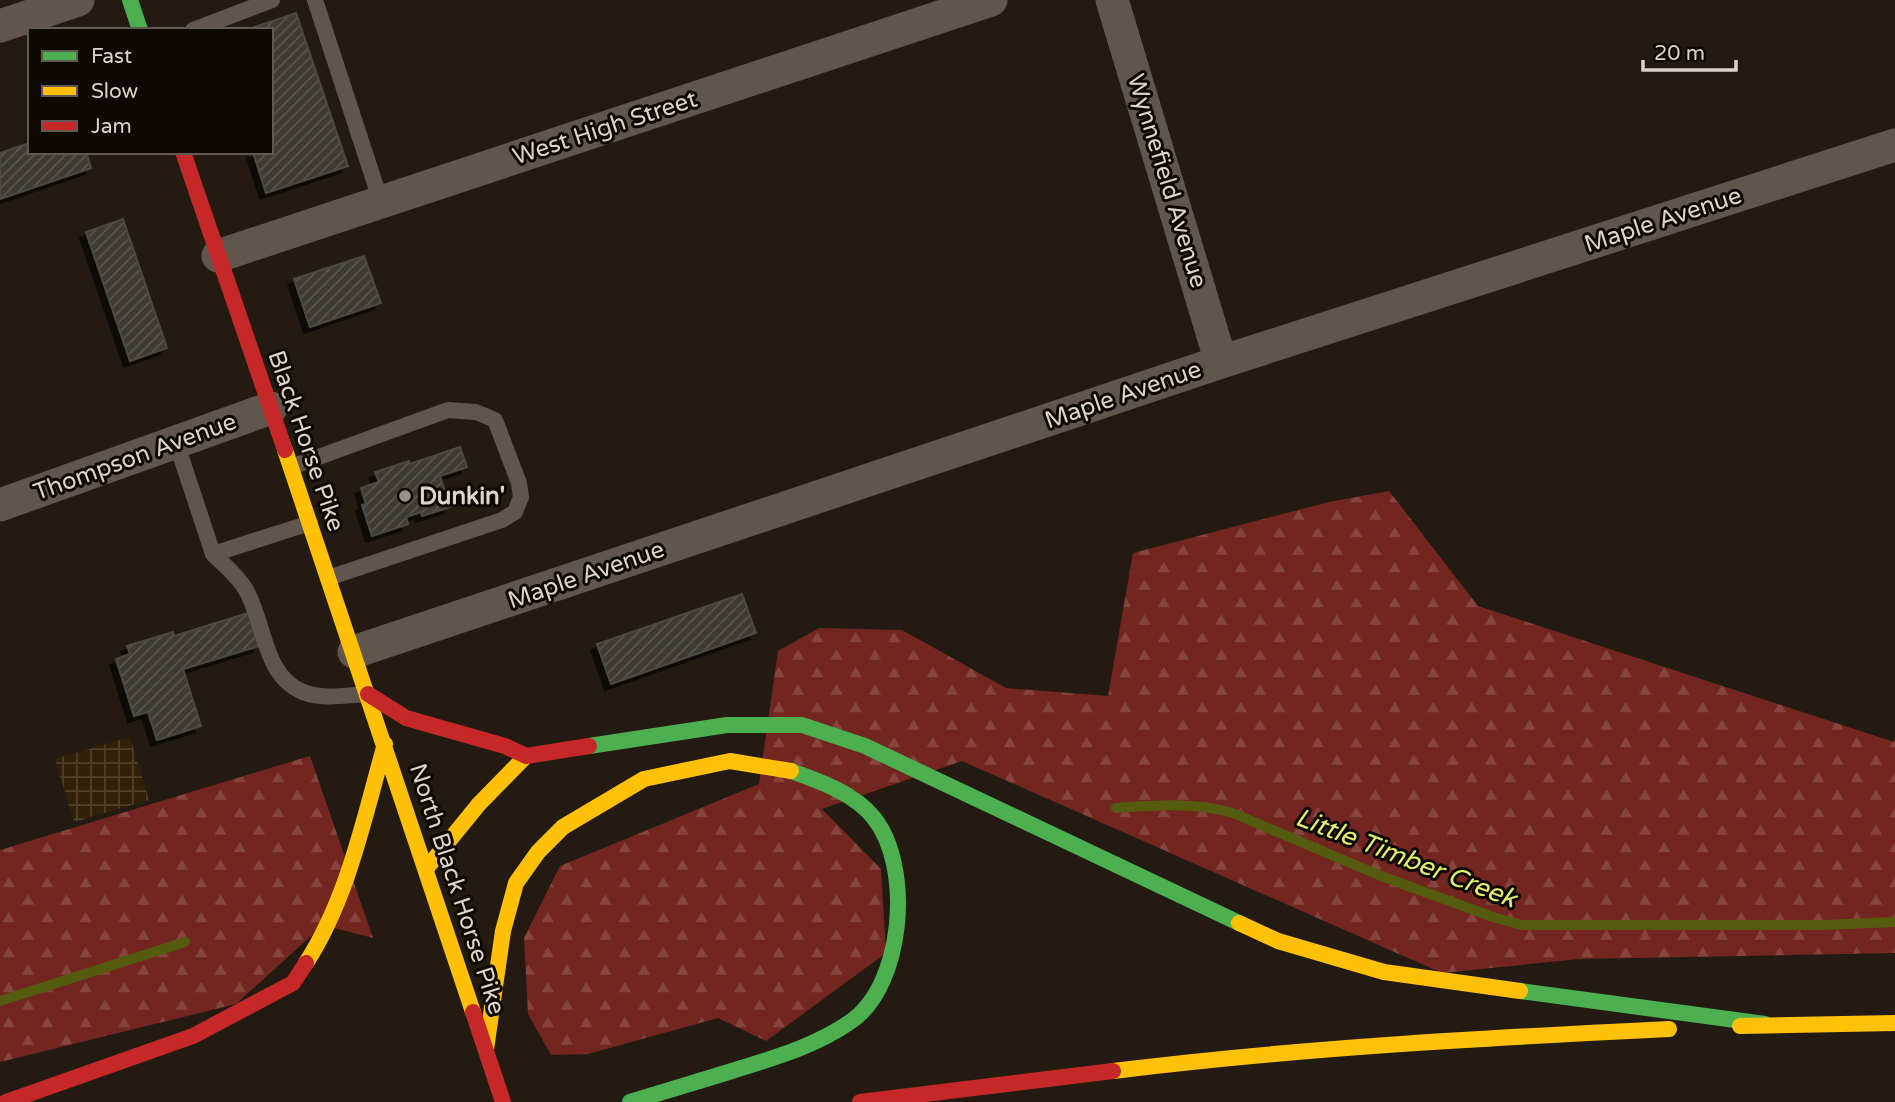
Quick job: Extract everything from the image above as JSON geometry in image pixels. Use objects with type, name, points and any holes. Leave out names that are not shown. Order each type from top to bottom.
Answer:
[{"type":"main road","points":[[130,0],[139,28]]},
{"type":"main road","name":"Black Horse Pike","points":[[184,154],[384,744]]},
{"type":"main road","points":[[368,694],[406,718],[505,746],[526,756],[727,725],[802,725],[865,746],[1278,941],[1384,972],[1765,1024]]},
{"type":"main road","points":[[6,1102],[193,1036],[293,983],[320,941],[346,878],[384,744]]},
{"type":"main road","name":"North Black Horse Pike","points":[[384,744],[486,1049]]},
{"type":"main road","points":[[426,869],[478,804],[526,756]]},
{"type":"main road","points":[[503,1102],[486,1049],[503,931],[516,883],[538,852],[563,827],[644,779],[730,761],[789,770],[820,780],[857,802],[874,818],[890,847],[897,874],[895,948],[888,971],[869,1002],[852,1021],[800,1050],[630,1102]]},
{"type":"main road","points":[[860,1102],[1236,1056],[1489,1038],[1765,1024],[1895,1023]]},
{"type":"street","points":[[0,26],[78,0]]},
{"type":"street","name":"West High Street","points":[[218,256],[991,0]]},
{"type":"street","name":"Wynnefield Avenue","points":[[1112,0],[1221,362]]},
{"type":"street","name":"Maple Avenue","points":[[354,652],[1221,362],[1895,145]]},
{"type":"street","name":"Thompson Avenue","points":[[0,505],[271,408]]},
{"type":"lane","points":[[198,28],[272,0]]},
{"type":"lane","points":[[315,0],[381,202]]},
{"type":"lane","points":[[291,467],[448,410],[461,409],[495,420],[519,483],[521,497],[515,512],[502,520],[328,578]]},
{"type":"lane","points":[[176,442],[212,554],[245,588],[279,674],[289,684],[304,692],[323,696],[368,694]]},
{"type":"lane","points":[[212,554],[310,523]]},
{"type":"shaded area","points":[[130,737],[149,800],[74,822],[55,759]]},
{"type":"green space","points":[[1389,491],[1478,606],[1894,742],[1895,737],[1895,953],[1579,959],[1442,973],[962,761],[822,809],[881,869],[886,953],[766,1041],[718,1018],[588,1054],[551,1055],[528,1014],[524,938],[560,866],[759,784],[778,651],[819,628],[902,630],[1006,688],[1108,696],[1133,553],[1329,502]]},
{"type":"green space","points":[[310,756],[373,938],[323,925],[236,1004],[0,1062],[0,850]]},
{"type":"building","points":[[296,13],[348,166],[266,193],[254,154],[273,154],[273,28],[252,28]]},
{"type":"building","points":[[28,144],[28,154],[87,154],[91,168],[0,199],[0,153]]},
{"type":"building","points":[[123,219],[167,348],[130,361],[86,232]]},
{"type":"building","points":[[364,256],[381,303],[310,327],[294,279]]},
{"type":"building","name":"Dunkin'","points":[[460,447],[467,467],[440,476],[450,507],[422,516],[421,512],[406,517],[408,524],[372,536],[362,505],[366,504],[361,488],[379,482],[375,472],[409,461],[410,464]]},
{"type":"building","points":[[742,594],[756,633],[611,684],[597,644]]},
{"type":"building","points":[[248,613],[259,646],[183,669],[201,726],[157,740],[148,712],[134,716],[116,659],[130,654],[127,646],[173,632],[174,636]]},
{"type":"waterway","name":"Little Timber Creek","points":[[1116,808],[1189,806],[1233,813],[1381,876],[1521,925],[1824,925],[1895,922]]},
{"type":"waterway","name":"Little Timber Creek","points":[[0,1001],[185,942]]},
{"type":"traffic: fast","points":[[130,0],[139,28]]},
{"type":"traffic: fast","points":[[589,746],[727,725],[802,725],[865,746],[1239,923]]},
{"type":"traffic: fast","points":[[630,1102],[808,1045],[850,1022],[868,1005],[882,982],[892,955],[898,895],[894,865],[886,839],[874,818],[857,802],[836,789],[791,771]]},
{"type":"traffic: fast","points":[[1520,991],[1765,1024]]},
{"type":"traffic: slow","points":[[285,450],[473,1012]]},
{"type":"traffic: slow","points":[[306,963],[321,938],[344,885],[385,744]]},
{"type":"traffic: slow","points":[[426,869],[479,804],[526,756]]},
{"type":"traffic: slow","points":[[486,1049],[503,931],[516,883],[538,852],[563,827],[644,779],[730,761],[791,771]]},
{"type":"traffic: slow","points":[[1239,923],[1278,941],[1384,972],[1520,991]]},
{"type":"traffic: slow","points":[[1740,1026],[1895,1023]]},
{"type":"traffic: slow","points":[[1113,1071],[1321,1050],[1669,1029]]},
{"type":"traffic: jam","points":[[184,154],[285,450]]},
{"type":"traffic: jam","points":[[368,694],[406,718],[505,746],[526,756],[589,746]]},
{"type":"traffic: jam","points":[[6,1102],[193,1036],[293,983],[306,963]]},
{"type":"traffic: jam","points":[[473,1012],[503,1102]]},
{"type":"traffic: jam","points":[[860,1102],[1113,1071]]},
{"type":"place","name":"Dunkin'","points":[[405,496]]}]
